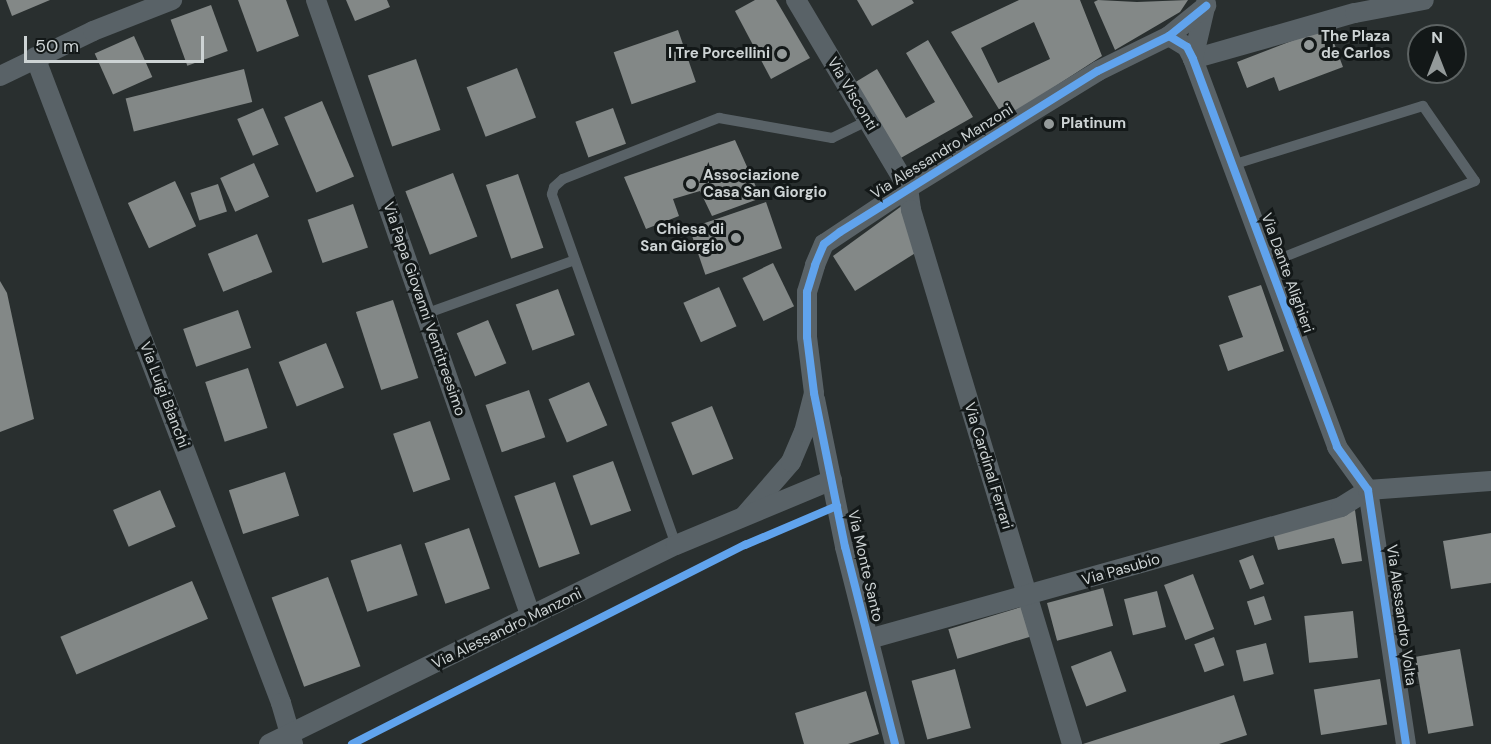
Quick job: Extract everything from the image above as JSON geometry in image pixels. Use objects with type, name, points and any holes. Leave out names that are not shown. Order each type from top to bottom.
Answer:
[{"type":"street","points":[[0,76],[35,57],[172,0]]},
{"type":"street","name":"Via Papa Giovanni Ventitreesimo","points":[[316,0],[531,617]]},
{"type":"street","name":"Via Visconti","points":[[796,0],[908,188]]},
{"type":"street","points":[[1193,59],[1354,13],[1424,0]]},
{"type":"street","points":[[1193,59],[1206,3]]},
{"type":"street","name":"Via Alessandro Manzoni","points":[[745,515],[791,462],[804,432],[814,393],[807,338],[807,292],[814,265],[824,244],[908,188],[1098,71],[1169,36],[1206,3]]},
{"type":"street","points":[[1169,36],[1187,47],[1193,59]]},
{"type":"street","name":"Via Luigi Bianchi","points":[[35,57],[292,739]]},
{"type":"street","name":"Via Dante Alighieri","points":[[1193,59],[1337,447],[1368,490]]},
{"type":"street","name":"Via Cardinal Ferrari","points":[[908,188],[911,210],[1072,744]]},
{"type":"street","name":"Via Monte Santo","points":[[814,393],[832,480],[895,744]]},
{"type":"street","name":"Via Alessandro Manzoni","points":[[268,744],[292,739],[676,545],[832,480]]},
{"type":"street","points":[[1368,490],[1491,481]]},
{"type":"street","name":"Via Pasubio","points":[[869,639],[1027,597],[1341,507],[1368,490]]},
{"type":"street","name":"Via Alessandro Volta","points":[[1368,490],[1406,744]]},
{"type":"lane","points":[[1232,165],[1423,106],[1474,181],[1269,263]]},
{"type":"lane","points":[[676,545],[552,194],[554,187],[563,178],[720,118],[832,138],[867,121]]},
{"type":"lane","points":[[425,314],[575,260]]},
{"type":"building","points":[[6,0],[50,0],[12,16]]},
{"type":"building","points":[[238,0],[286,0],[299,36],[257,52]]},
{"type":"building","points":[[346,0],[387,0],[390,7],[355,21]]},
{"type":"building","points":[[755,0],[776,0],[810,58],[771,79],[735,11]]},
{"type":"building","points":[[857,0],[912,0],[914,3],[872,26]]},
{"type":"building","points":[[1019,0],[1080,0],[1102,56],[1005,119],[951,32]],"holes":[[[1034,22],[1050,59],[998,83],[981,48]]]},
{"type":"building","points":[[1098,0],[1137,2],[1188,0],[1180,12],[1115,50],[1094,2]]},
{"type":"building","points":[[211,5],[228,51],[187,66],[171,20]]},
{"type":"building","points":[[1328,27],[1343,67],[1279,91],[1274,77],[1247,88],[1237,62]]},
{"type":"building","points":[[678,30],[696,82],[632,104],[614,52]]},
{"type":"building","points":[[134,36],[152,77],[113,95],[95,53]]},
{"type":"building","points":[[928,40],[973,117],[899,159],[854,83],[877,69],[906,118],[935,102],[906,53]]},
{"type":"building","points":[[416,59],[440,130],[392,147],[368,76]]},
{"type":"building","points":[[517,68],[536,117],[486,137],[467,87]]},
{"type":"building","points":[[244,69],[252,102],[134,132],[126,99]]},
{"type":"building","points":[[322,101],[354,176],[316,193],[284,117]]},
{"type":"building","points":[[263,108],[279,145],[253,156],[237,119]]},
{"type":"building","points":[[613,108],[626,144],[588,157],[575,122]]},
{"type":"building","name":"Associazione Casa San Giorgio","points":[[735,140],[761,198],[712,216],[700,191],[673,199],[679,216],[646,229],[624,177]]},
{"type":"building","points":[[254,163],[269,197],[235,212],[220,178]]},
{"type":"building","points":[[453,173],[477,236],[430,255],[405,191]]},
{"type":"building","points":[[518,174],[543,248],[511,259],[486,185]]},
{"type":"building","points":[[175,181],[196,226],[149,248],[128,203]]},
{"type":"building","points":[[218,184],[227,212],[199,221],[190,193]]},
{"type":"building","name":"Chiesa di San Giorgio","points":[[766,202],[782,248],[705,275],[689,228]]},
{"type":"building","points":[[353,204],[368,247],[323,263],[308,220]]},
{"type":"building","points":[[903,205],[917,252],[855,291],[833,256]]},
{"type":"building","points":[[257,234],[272,272],[223,292],[208,254]]},
{"type":"building","points":[[773,263],[794,306],[763,321],[742,278]]},
{"type":"building","points":[[0,281],[7,293],[34,419],[0,432]]},
{"type":"building","points":[[1261,285],[1284,351],[1228,371],[1219,345],[1243,337],[1228,296]]},
{"type":"building","points":[[719,287],[736,326],[701,342],[683,303]]},
{"type":"building","points":[[558,289],[575,335],[532,350],[516,304]]},
{"type":"building","points":[[393,300],[418,378],[381,390],[356,312]]},
{"type":"building","points":[[238,310],[251,348],[196,367],[183,329]]},
{"type":"building","points":[[488,320],[506,363],[475,377],[457,333]]},
{"type":"building","points":[[326,343],[344,388],[297,407],[279,362]]},
{"type":"building","points":[[248,368],[267,428],[225,442],[205,382]]},
{"type":"building","points":[[589,382],[607,425],[567,442],[548,399]]},
{"type":"building","points":[[529,390],[545,437],[502,452],[486,405]]},
{"type":"building","points":[[712,406],[733,459],[693,475],[671,422]]},
{"type":"building","points":[[430,421],[450,480],[413,492],[393,434]]},
{"type":"building","points":[[613,461],[631,511],[591,526],[573,476]]},
{"type":"building","points":[[285,472],[299,516],[243,534],[229,490]]},
{"type":"building","points":[[555,482],[580,554],[539,568],[514,496]]},
{"type":"building","points":[[160,490],[176,527],[129,547],[113,510]]},
{"type":"building","points":[[1355,510],[1362,561],[1342,564],[1334,538],[1278,550],[1273,533]]},
{"type":"building","points":[[469,528],[490,589],[445,604],[425,543]]},
{"type":"building","points":[[1491,533],[1491,583],[1451,589],[1443,541]]},
{"type":"building","points":[[401,544],[418,595],[367,612],[351,560]]},
{"type":"building","points":[[1253,555],[1264,584],[1250,589],[1239,560]]},
{"type":"building","points":[[1193,574],[1214,629],[1185,640],[1164,585]]},
{"type":"building","points":[[328,577],[360,666],[304,687],[272,598]]},
{"type":"building","points":[[192,581],[208,619],[76,675],[60,637]]},
{"type":"building","points":[[1103,588],[1113,626],[1057,641],[1047,603]]},
{"type":"building","points":[[1157,591],[1166,627],[1133,635],[1124,599]]},
{"type":"building","points":[[1264,596],[1272,620],[1255,625],[1247,602]]},
{"type":"building","points":[[1021,607],[1030,637],[957,659],[948,629]]},
{"type":"building","points":[[1353,611],[1358,658],[1309,663],[1304,616]]},
{"type":"building","points":[[1214,637],[1224,665],[1205,672],[1194,644]]},
{"type":"building","points":[[1266,643],[1274,674],[1244,682],[1236,650]]},
{"type":"building","points":[[1460,649],[1474,726],[1428,734],[1415,657]]},
{"type":"building","points":[[1111,651],[1126,691],[1086,707],[1071,666]]},
{"type":"building","points":[[955,669],[971,728],[927,740],[912,681]]},
{"type":"building","points":[[1380,679],[1387,724],[1321,735],[1314,689]]},
{"type":"building","points":[[866,691],[879,734],[848,744],[804,744],[795,713]]},
{"type":"building","points":[[1234,695],[1247,735],[1219,744],[1083,744]]},
{"type":"cycle path","points":[[895,744],[845,547],[814,393],[807,337],[807,292],[815,265],[824,244],[840,232],[1098,71],[1169,36],[1206,6]]},
{"type":"cycle path","points":[[1169,36],[1187,47],[1193,59],[1337,447],[1368,490],[1406,744]]},
{"type":"cycle path","points":[[352,744],[745,545],[837,506]]},
{"type":"place","name":"The Plaza de Carlos","points":[[1309,45]]},
{"type":"place","name":"I Tre Porcellini","points":[[782,54]]},
{"type":"place","name":"Platinum","points":[[1049,124]]},
{"type":"place","name":"Associazione Casa San Giorgio","points":[[691,184]]},
{"type":"place","name":"Chiesa di San Giorgio","points":[[736,238]]}]
